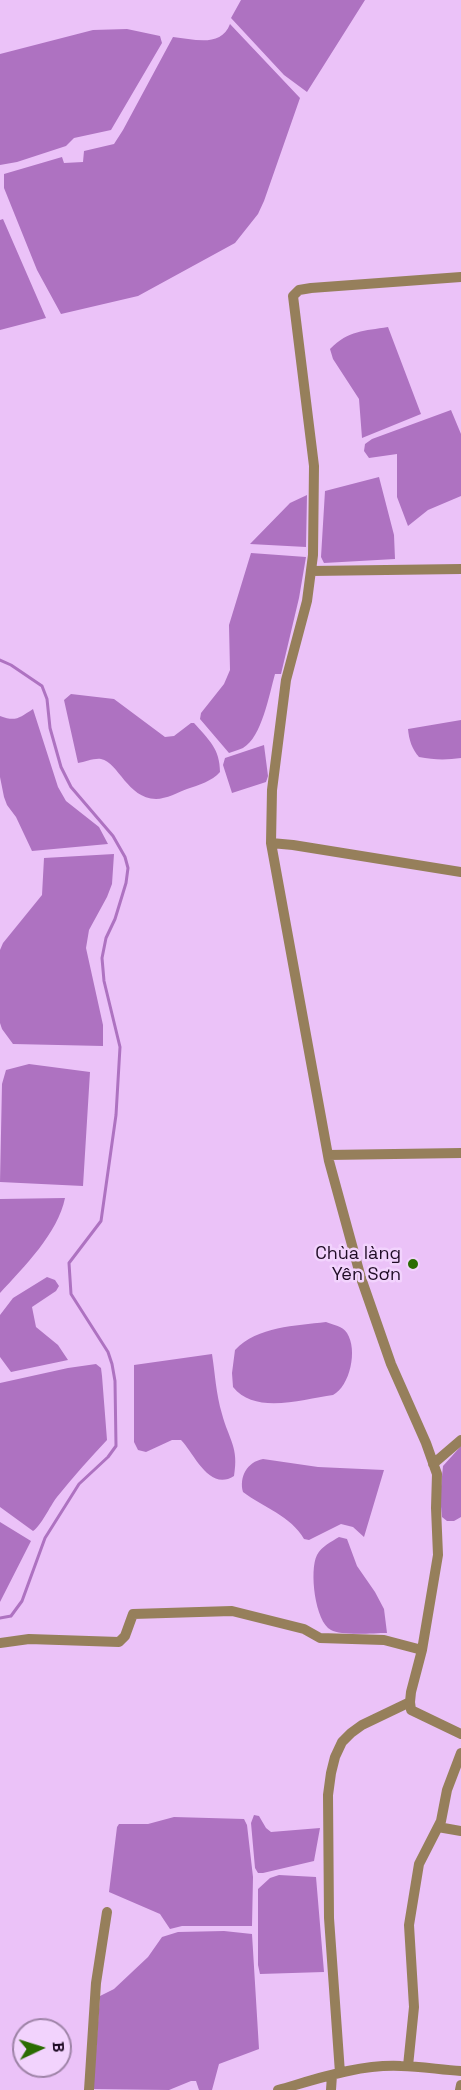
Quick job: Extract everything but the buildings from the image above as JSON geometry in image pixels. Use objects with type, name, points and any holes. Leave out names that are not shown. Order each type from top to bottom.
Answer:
[{"type":"street","points":[[461,277],[311,288],[299,290],[294,297],[314,466],[311,571],[307,601],[286,680],[272,790],[271,843],[328,1155],[361,1278],[391,1364],[426,1443],[437,1474],[438,1556],[422,1650],[410,1702],[411,1710],[461,1734]]},
{"type":"street","points":[[311,571],[461,569]]},
{"type":"street","points":[[271,843],[461,872]]},
{"type":"street","points":[[328,1155],[461,1153]]},
{"type":"street","points":[[433,1464],[461,1440]]},
{"type":"street","points":[[0,1642],[29,1639],[119,1642],[125,1636],[133,1614],[232,1611],[304,1629],[320,1638],[384,1640],[422,1650]]},
{"type":"street","points":[[331,2090],[336,2074],[336,1986],[329,1918],[328,1796],[331,1773],[339,1749],[351,1733],[362,1725],[410,1702]]},
{"type":"street","points":[[408,2066],[414,2007],[409,1924],[419,1864],[441,1821],[447,1790],[461,1753]]},
{"type":"street","points":[[438,1827],[461,1831]]},
{"type":"street","points":[[89,2090],[96,1983],[107,1912]]},
{"type":"street","points":[[278,2090],[370,2067],[408,2066],[461,2072]]},
{"type":"street","points":[[460,2090],[461,2085]]},
{"type":"shaded area","points":[[241,0],[365,0],[307,92],[284,75],[231,18]]},
{"type":"shaded area","points":[[230,24],[300,98],[258,214],[235,243],[138,296],[61,314],[37,270],[4,188],[4,174],[62,157],[64,163],[83,162],[84,151],[114,144],[173,37],[214,39],[226,32]]},
{"type":"shaded area","points":[[127,29],[160,36],[162,43],[111,130],[74,138],[66,146],[17,162],[0,165],[0,54],[93,30]]},
{"type":"shaded area","points":[[3,219],[46,318],[0,330],[0,220]]},
{"type":"shaded area","points":[[388,327],[421,414],[362,438],[359,399],[333,359],[330,349],[350,335]]},
{"type":"shaded area","points":[[451,410],[461,434],[461,496],[428,510],[408,526],[397,497],[397,454],[369,458],[364,451],[365,444],[372,439]]},
{"type":"shaded area","points":[[379,477],[394,535],[395,559],[324,563],[321,557],[325,491]]},
{"type":"shaded area","points":[[307,495],[306,547],[250,544],[290,503]]},
{"type":"shaded area","points":[[251,553],[306,557],[281,674],[275,674],[264,715],[250,743],[229,753],[200,719],[201,713],[224,684],[230,670],[229,625]]},
{"type":"shaded area","points":[[71,694],[114,699],[165,737],[174,736],[194,723],[216,751],[220,772],[201,784],[168,797],[156,799],[138,793],[113,767],[101,759],[78,763],[64,700]]},
{"type":"shaded area","points":[[33,709],[58,787],[66,801],[99,827],[108,844],[32,851],[4,797],[0,777],[0,716],[10,719],[17,718]]},
{"type":"shaded area","points":[[461,720],[461,758],[430,759],[419,757],[414,751],[408,729]]},
{"type":"shaded area","points":[[264,745],[268,776],[266,782],[232,793],[223,765],[225,758]]},
{"type":"shaded area","points":[[114,854],[112,884],[89,930],[86,948],[103,1025],[103,1046],[13,1044],[0,1023],[0,950],[3,943],[42,895],[44,858]]},
{"type":"shaded area","points":[[29,1064],[90,1072],[83,1186],[0,1182],[2,1084],[6,1070]]},
{"type":"shaded area","points":[[65,1198],[48,1237],[0,1293],[0,1199]]},
{"type":"shaded area","points":[[47,1277],[55,1280],[59,1286],[56,1291],[32,1307],[36,1327],[58,1345],[68,1360],[11,1372],[0,1357],[0,1315],[13,1298]]},
{"type":"shaded area","points":[[326,1322],[340,1327],[347,1333],[352,1349],[348,1376],[344,1384],[333,1395],[294,1402],[266,1403],[242,1396],[233,1387],[235,1350],[244,1342],[277,1328]]},
{"type":"shaded area","points":[[212,1354],[220,1406],[235,1458],[234,1476],[225,1480],[217,1479],[203,1469],[181,1440],[172,1440],[146,1452],[138,1450],[134,1442],[134,1365]]},
{"type":"shaded area","points":[[96,1364],[101,1368],[107,1440],[54,1501],[33,1531],[0,1507],[0,1383]]},
{"type":"shaded area","points":[[461,1446],[461,1517],[454,1521],[447,1521],[442,1517],[440,1497],[443,1466]]},
{"type":"shaded area","points":[[263,1459],[318,1467],[384,1470],[364,1537],[353,1527],[341,1524],[309,1540],[304,1539],[292,1524],[243,1492],[242,1481],[246,1471],[253,1463]]},
{"type":"shaded area","points":[[0,1522],[31,1541],[0,1602]]},
{"type":"shaded area","points":[[339,1537],[347,1539],[357,1566],[384,1609],[387,1633],[336,1632],[325,1625],[321,1617],[315,1595],[315,1562],[321,1549]]},
{"type":"shaded area","points":[[254,1815],[259,1816],[271,1832],[320,1828],[314,1861],[258,1873],[255,1868],[251,1823]]},
{"type":"shaded area","points":[[174,1817],[244,1819],[247,1825],[253,1877],[252,1926],[182,1926],[170,1929],[160,1914],[109,1892],[119,1824],[148,1824]]},
{"type":"shaded area","points":[[279,1875],[316,1877],[324,1972],[260,1974],[258,1889],[270,1878]]},
{"type":"shaded area","points":[[224,1931],[252,1934],[259,2049],[219,2064],[212,2090],[199,2090],[196,2081],[169,2090],[93,2089],[100,1996],[114,1989],[148,1957],[162,1937],[178,1932]]},
{"type":"waterway","points":[[0,660],[42,686],[47,699],[50,728],[61,767],[71,787],[113,836],[125,857],[128,868],[126,883],[115,919],[106,938],[102,958],[104,981],[120,1047],[116,1115],[101,1221],[69,1263],[71,1294],[108,1352],[112,1364],[115,1381],[116,1446],[108,1457],[79,1484],[45,1538],[22,1601],[11,1616],[0,1618]]},
{"type":"place","name":"Chùa làng Yên Sơn","points":[[413,1264]]}]
